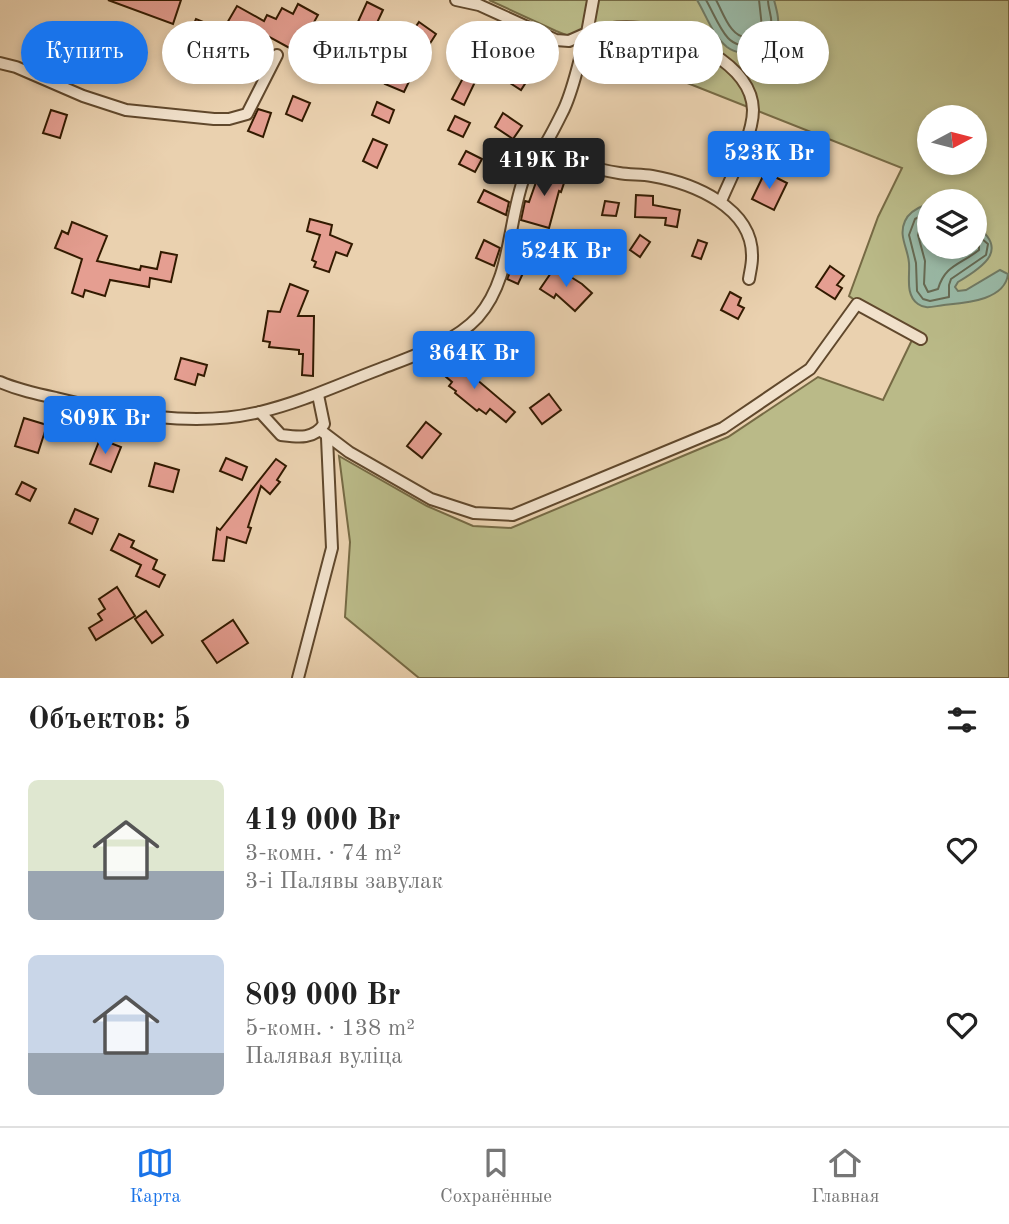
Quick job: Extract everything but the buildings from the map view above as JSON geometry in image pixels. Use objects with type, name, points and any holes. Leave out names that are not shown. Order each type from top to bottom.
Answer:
[{"type":"street","points":[[456,0],[479,5],[556,40],[573,39]]},
{"type":"street","points":[[589,21],[593,0]]},
{"type":"street","points":[[0,63],[16,66],[83,96],[126,110],[229,119],[247,114],[277,55]]},
{"type":"street","points":[[720,201],[748,135],[753,112],[751,94],[734,70],[723,61]]},
{"type":"street","points":[[0,382],[13,388],[90,407],[156,417],[210,418],[260,412],[318,395],[452,338],[477,317],[491,297],[505,261],[520,188],[527,168],[541,151],[574,84]]},
{"type":"street","points":[[541,151],[576,163],[684,184],[720,201],[740,222],[748,238],[752,256],[749,279]]},
{"type":"street","points":[[260,412],[281,435],[324,434],[349,452],[431,499],[474,513],[513,515],[723,428],[810,369],[857,304],[921,339]]},
{"type":"street","points":[[298,678],[332,548],[324,424],[318,395]]},
{"type":"green space","points":[[489,0],[1009,0],[1009,678],[419,678],[345,617],[350,542],[339,456],[427,506],[473,526],[511,528],[728,437],[818,377],[883,400],[912,340],[849,296],[878,217],[902,168],[690,84],[723,84],[723,21],[573,21],[573,38],[559,32],[559,21],[534,21]]},
{"type":"water","points":[[697,0],[774,0],[778,21],[737,21],[737,52],[723,43],[723,21],[708,21]]},
{"type":"water","points":[[916,209],[917,259],[987,259],[955,287],[958,291],[966,290],[1000,270],[1008,274],[999,290],[982,299],[930,307],[921,306],[914,300],[909,285],[909,263],[903,226]]},
{"type":"water","points":[[987,237],[992,249],[987,259]]}]
